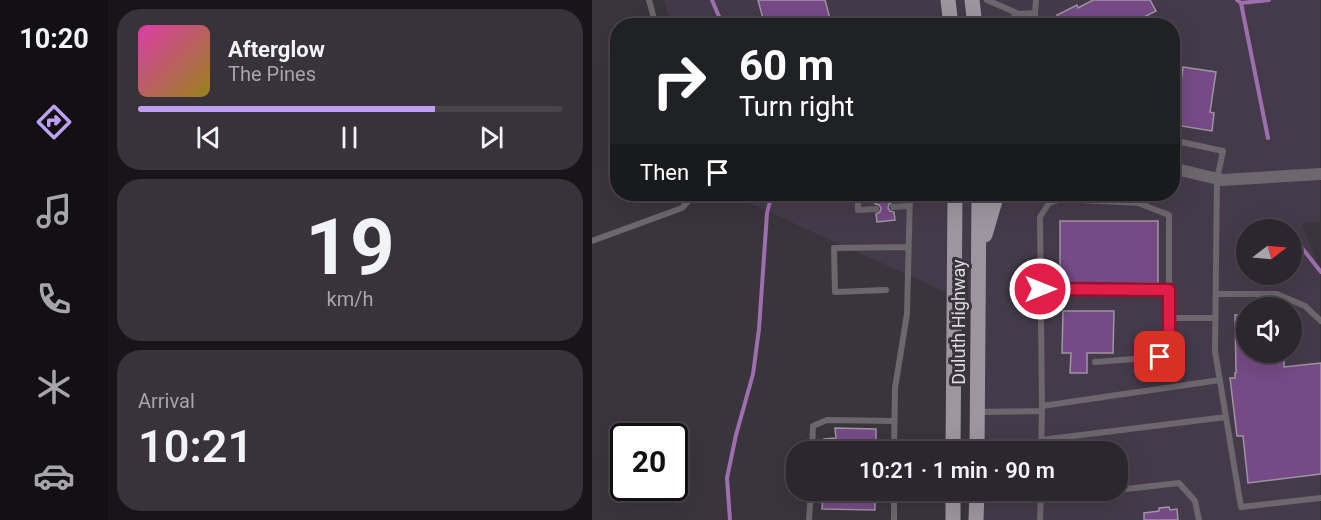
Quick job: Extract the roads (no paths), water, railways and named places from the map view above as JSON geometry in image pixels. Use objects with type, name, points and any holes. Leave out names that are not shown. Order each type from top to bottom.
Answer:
[{"type":"main road","points":[[948,0],[949,18]]},
{"type":"main road","points":[[972,0],[975,18]]},
{"type":"main road","name":"Duluth Highway","points":[[954,441],[955,201]]},
{"type":"main road","name":"Duluth Highway","points":[[977,441],[979,201]]},
{"type":"main road","points":[[979,258],[995,201]]},
{"type":"main road","points":[[953,501],[953,520]]},
{"type":"main road","points":[[976,520],[977,501]]},
{"type":"street","points":[[1180,170],[1222,180],[1321,174]]},
{"type":"lane","points":[[649,0],[654,18]]},
{"type":"lane","points":[[987,0],[1019,14],[1034,13]]},
{"type":"lane","points":[[1035,18],[1036,1],[1044,0]]},
{"type":"lane","points":[[1013,18],[1019,14]]},
{"type":"lane","points":[[1180,142],[1223,151],[1217,179],[1215,351],[1242,507],[1321,498]]},
{"type":"lane","points":[[592,241],[682,208],[688,201]]},
{"type":"lane","points":[[858,201],[858,210],[876,208]]},
{"type":"lane","points":[[894,441],[895,388],[907,314],[909,201]]},
{"type":"lane","points":[[1055,201],[1049,203],[1040,217],[1041,440],[1226,417]]},
{"type":"lane","points":[[1095,362],[1160,357],[1169,347],[1169,215],[1138,203],[1106,201]]},
{"type":"lane","points":[[893,207],[909,206]]},
{"type":"lane","points":[[886,290],[835,292],[834,248],[908,247]]},
{"type":"lane","points":[[1040,289],[1169,290]]},
{"type":"lane","points":[[1216,294],[1277,294],[1305,306],[1321,321]]},
{"type":"lane","points":[[1169,318],[1215,318]]},
{"type":"lane","points":[[978,412],[1042,409],[1220,380]]},
{"type":"lane","points":[[812,441],[813,426],[827,420],[894,420]]},
{"type":"lane","points":[[1128,489],[1179,483],[1195,501],[1199,520]]},
{"type":"lane","points":[[810,520],[811,501]]},
{"type":"lane","points":[[894,501],[894,520]]},
{"type":"lane","points":[[1040,501],[1040,520]]},
{"type":"waterway","points":[[712,0],[720,18]]},
{"type":"waterway","points":[[1237,0],[1241,3],[1269,0]]},
{"type":"waterway","points":[[1241,3],[1268,138]]},
{"type":"waterway","points":[[730,520],[727,478],[753,374],[759,329],[767,213],[770,201]]},
{"type":"waterway","points":[[1302,248],[1321,272]]}]
